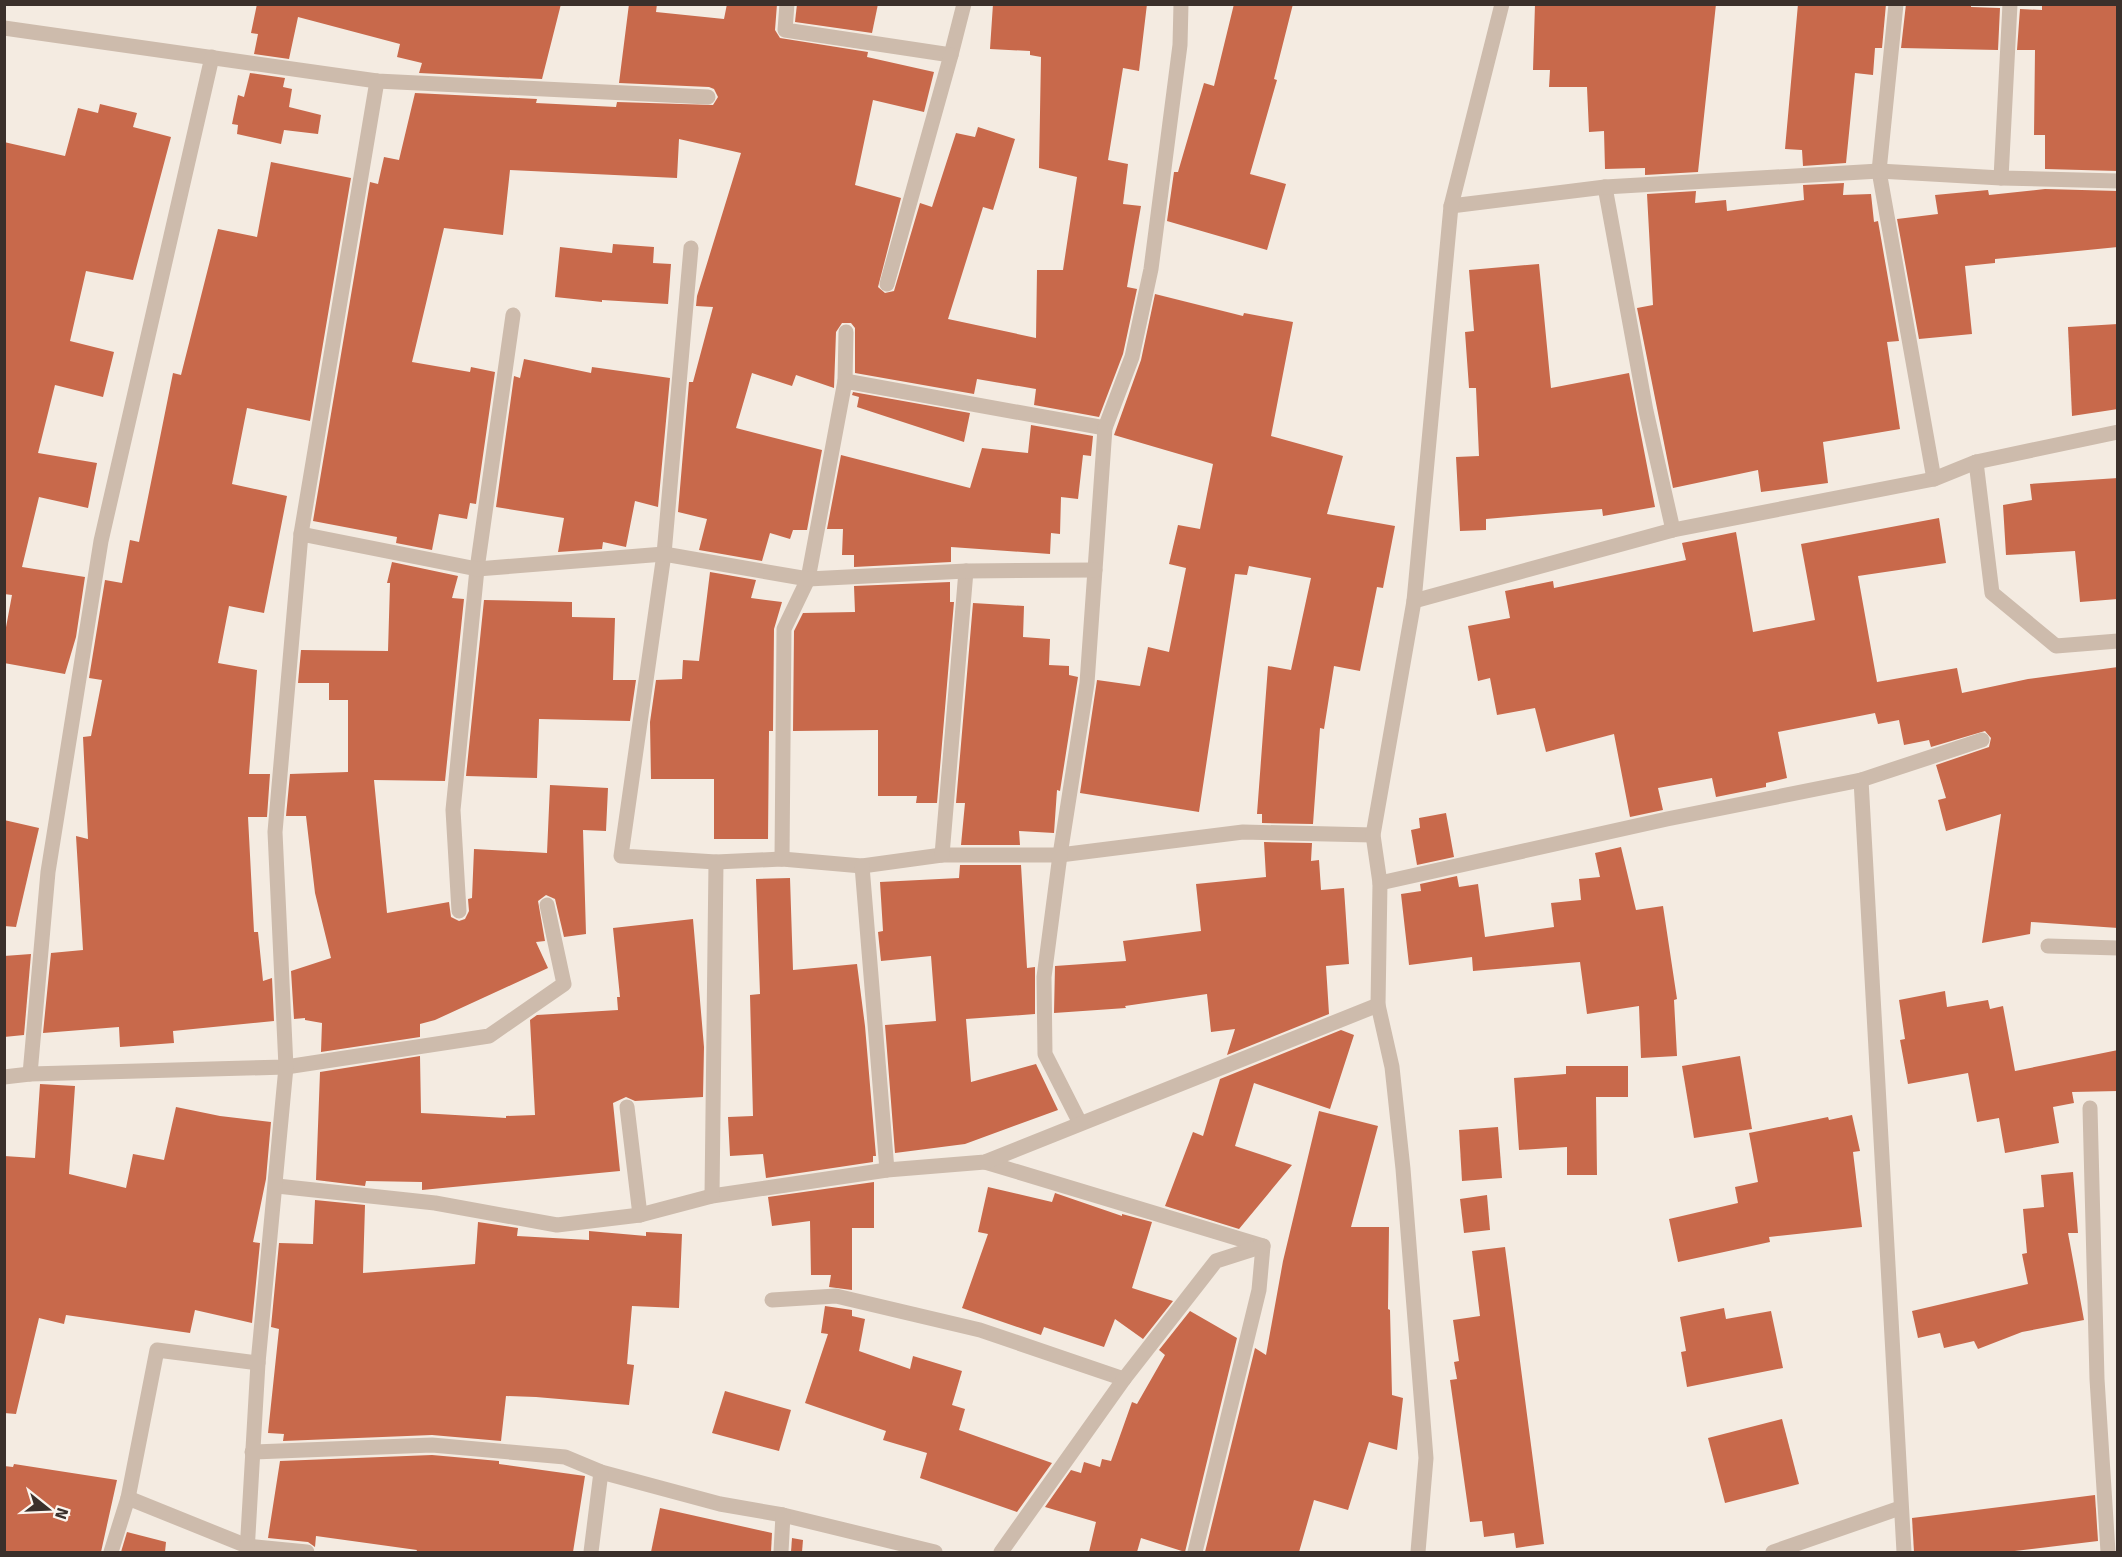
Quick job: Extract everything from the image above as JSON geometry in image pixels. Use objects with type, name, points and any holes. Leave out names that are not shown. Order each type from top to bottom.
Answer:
[{"type":"street","points":[[787,4],[785,30],[951,55]]},
{"type":"street","points":[[887,284],[964,4]]},
{"type":"street","points":[[1080,1123],[1045,1054],[1044,976],[1060,855],[1088,684],[1105,428],[1132,357],[1151,269],[1180,45],[1181,4]]},
{"type":"street","points":[[1418,1552],[1426,1458],[1403,1169],[1392,1067],[1378,1005],[1380,883],[1373,835],[1414,601],[1451,206],[1502,4]]},
{"type":"street","points":[[1896,4],[1879,171],[1934,479]]},
{"type":"street","points":[[2001,178],[2010,4]]},
{"type":"street","points":[[4,28],[377,81],[708,98]]},
{"type":"street","points":[[30,1074],[48,872],[101,541],[212,57]]},
{"type":"street","points":[[247,1549],[258,1363],[277,1185],[286,1067],[275,832],[301,534],[377,81]]},
{"type":"street","points":[[1451,206],[1605,187],[1879,171],[2001,178],[2118,181]]},
{"type":"street","points":[[1605,187],[1646,411],[1673,530]]},
{"type":"street","points":[[691,248],[664,554],[621,856],[716,862],[782,859],[862,866],[942,855],[1060,855],[1243,832],[1373,835]]},
{"type":"street","points":[[459,911],[453,810],[477,569],[513,315]]},
{"type":"street","points":[[782,859],[784,629],[808,579],[845,381],[846,332]]},
{"type":"street","points":[[845,381],[1105,428]]},
{"type":"street","points":[[1414,601],[1673,530],[1934,479],[1976,462],[2118,432]]},
{"type":"street","points":[[1976,462],[1992,593],[2056,646],[2118,641]]},
{"type":"street","points":[[301,534],[477,569],[664,554],[808,579],[966,571],[1095,570]]},
{"type":"street","points":[[942,855],[966,571]]},
{"type":"street","points":[[1380,883],[1666,819],[1861,780],[1982,740]]},
{"type":"street","points":[[1861,780],[1904,1552]]},
{"type":"street","points":[[712,1196],[716,862]]},
{"type":"street","points":[[862,866],[887,1170]]},
{"type":"street","points":[[4,1077],[30,1074],[286,1067],[489,1036],[564,984],[547,905]]},
{"type":"street","points":[[2048,946],[2118,948]]},
{"type":"street","points":[[277,1185],[435,1203],[557,1225],[640,1215],[712,1196],[887,1170],[985,1161],[1378,1005]]},
{"type":"street","points":[[627,1107],[640,1215]]},
{"type":"street","points":[[2090,1108],[2097,1379],[2108,1552]]},
{"type":"street","points":[[985,1161],[1263,1246]]},
{"type":"street","points":[[1001,1552],[1124,1379],[1216,1261],[1263,1246]]},
{"type":"street","points":[[1195,1552],[1259,1290],[1263,1246]]},
{"type":"street","points":[[772,1300],[836,1296],[980,1330],[1124,1379]]},
{"type":"street","points":[[111,1552],[128,1498],[157,1350],[258,1363]]},
{"type":"street","points":[[252,1452],[432,1445],[565,1457],[601,1472],[720,1504],[783,1515],[935,1552]]},
{"type":"street","points":[[591,1552],[601,1472]]},
{"type":"street","points":[[128,1498],[247,1549],[308,1552]]},
{"type":"street","points":[[1773,1552],[1900,1508]]},
{"type":"street","points":[[781,1552],[783,1515]]},
{"type":"building","points":[[257,4],[561,4],[542,79],[419,73],[422,63],[397,57],[400,44],[298,17],[289,59],[254,54],[258,34],[251,33]]},
{"type":"building","points":[[629,4],[657,4],[656,12],[724,19],[727,4],[777,4],[775,30],[780,38],[868,52],[867,57],[934,72],[924,112],[873,100],[855,185],[901,198],[878,287],[885,293],[894,291],[920,203],[932,207],[956,133],[975,137],[978,127],[1015,139],[993,210],[983,207],[948,319],[1036,338],[1037,270],[1063,270],[1077,177],[1039,168],[1041,57],[1030,55],[1030,51],[990,49],[993,4],[1147,4],[1139,71],[1123,68],[1108,160],[1128,164],[1123,204],[1141,206],[1127,287],[1137,289],[1123,354],[1099,417],[1034,405],[1036,389],[977,379],[974,394],[855,373],[855,328],[851,323],[842,323],[836,332],[834,388],[796,375],[792,386],[752,373],[736,428],[822,450],[807,530],[793,530],[790,539],[770,533],[762,561],[699,550],[707,519],[678,512],[689,382],[693,382],[713,307],[696,306],[697,296],[741,153],[679,139],[677,178],[510,170],[503,235],[444,228],[412,362],[470,372],[471,367],[495,372],[476,504],[470,503],[467,519],[439,514],[432,550],[396,543],[397,537],[313,521],[370,182],[378,184],[384,157],[399,160],[415,93],[537,99],[536,103],[616,107],[617,102],[713,105],[718,97],[714,89],[709,87],[619,83]]},
{"type":"building","points":[[797,4],[878,4],[872,33],[795,22]]},
{"type":"building","points":[[1234,4],[1293,4],[1274,79],[1277,80],[1250,174],[1286,184],[1267,250],[1167,221],[1174,172],[1178,172],[1204,83],[1214,86]]},
{"type":"building","points":[[1535,4],[1716,4],[1698,172],[1645,175],[1645,168],[1605,169],[1604,131],[1589,132],[1587,87],[1549,87],[1550,70],[1533,70]]},
{"type":"building","points":[[1798,4],[1886,4],[1882,48],[1875,48],[1873,75],[1855,73],[1846,163],[1803,166],[1802,150],[1785,149]]},
{"type":"building","points":[[1906,4],[1971,4],[1971,7],[2000,8],[1998,50],[1901,48]]},
{"type":"building","points":[[2042,4],[2118,4],[2118,171],[2045,169],[2045,135],[2034,135],[2035,50],[2017,50],[2020,9],[2042,10]]},
{"type":"building","points":[[250,73],[285,78],[283,87],[292,89],[289,107],[321,115],[318,134],[284,130],[281,144],[237,134],[238,125],[232,124],[238,95],[244,97]]},
{"type":"building","points":[[100,104],[137,113],[133,127],[171,137],[133,280],[86,271],[70,341],[114,352],[103,397],[55,385],[38,453],[97,463],[88,508],[39,497],[22,567],[85,577],[76,637],[65,674],[4,663],[4,638],[12,595],[4,594],[4,142],[65,156],[78,108],[98,113]]},
{"type":"building","points":[[271,162],[351,178],[310,421],[247,408],[232,484],[287,496],[264,613],[229,606],[218,663],[257,670],[249,774],[270,774],[267,817],[248,817],[254,932],[258,932],[263,981],[272,978],[274,1021],[173,1031],[174,1043],[120,1047],[119,1027],[43,1033],[51,953],[83,950],[76,836],[88,839],[83,737],[91,736],[102,680],[89,678],[105,580],[122,583],[130,540],[139,542],[173,373],[181,375],[218,229],[257,237]]},
{"type":"building","points":[[1844,183],[1843,195],[1871,194],[1874,222],[1878,221],[1899,341],[1887,342],[1900,429],[1823,442],[1828,483],[1761,492],[1758,470],[1673,488],[1637,308],[1653,305],[1647,194],[1696,191],[1695,203],[1726,200],[1727,211],[1804,200],[1803,185]]},
{"type":"building","points":[[2045,189],[2118,191],[2118,247],[1995,259],[1995,263],[1965,266],[1972,334],[1919,339],[1897,219],[1938,214],[1935,195],[1988,190],[1989,195]]},
{"type":"building","points":[[613,244],[654,247],[653,263],[671,264],[668,304],[602,300],[602,302],[555,297],[560,247],[612,253]]},
{"type":"building","points":[[1539,264],[1551,388],[1629,373],[1655,507],[1603,516],[1602,509],[1486,519],[1486,530],[1460,531],[1456,457],[1479,456],[1476,388],[1469,388],[1465,332],[1474,331],[1469,270]]},
{"type":"building","points":[[1155,294],[1243,316],[1244,313],[1293,322],[1271,436],[1343,456],[1327,514],[1395,526],[1383,588],[1377,587],[1360,671],[1334,666],[1324,729],[1320,728],[1313,824],[1262,823],[1262,814],[1257,814],[1268,666],[1291,670],[1311,578],[1249,566],[1247,575],[1235,574],[1199,812],[1080,793],[1097,680],[1140,686],[1148,647],[1169,652],[1186,568],[1169,564],[1178,525],[1200,529],[1213,464],[1114,435],[1141,360]]},
{"type":"building","points":[[2118,324],[2118,409],[2072,416],[2068,327]]},
{"type":"building","points":[[524,359],[591,373],[592,367],[670,378],[658,507],[635,501],[626,547],[603,542],[602,549],[558,552],[564,518],[496,507],[514,376],[520,378]]},
{"type":"building","points":[[853,392],[970,413],[964,442],[857,407],[859,397],[852,395]]},
{"type":"building","points":[[1031,425],[1093,436],[1091,456],[1083,455],[1078,499],[1061,497],[1060,534],[1051,533],[1050,554],[951,547],[951,562],[854,567],[854,555],[842,555],[843,529],[827,529],[841,455],[970,488],[982,448],[1028,453]]},
{"type":"building","points":[[2118,478],[2118,599],[2080,602],[2075,551],[2006,555],[2003,505],[2032,500],[2030,484]]},
{"type":"building","points":[[1939,518],[1946,563],[1858,576],[1877,682],[1957,668],[1962,693],[2028,679],[2118,667],[2118,928],[2031,922],[2030,934],[1982,943],[2001,814],[1946,831],[1938,800],[1946,798],[1936,765],[1989,747],[1991,738],[1985,731],[1931,747],[1929,740],[1904,745],[1899,720],[1878,724],[1875,713],[1778,732],[1787,778],[1766,783],[1766,787],[1716,797],[1712,778],[1658,788],[1663,810],[1630,817],[1614,734],[1546,752],[1535,708],[1497,715],[1490,678],[1478,681],[1468,626],[1510,618],[1505,591],[1553,581],[1554,588],[1686,560],[1682,543],[1736,532],[1753,632],[1815,620],[1801,544]]},
{"type":"building","points":[[392,562],[458,576],[452,598],[464,599],[445,781],[374,780],[387,913],[449,902],[451,917],[459,921],[465,919],[469,911],[468,899],[472,898],[474,849],[547,853],[550,785],[608,788],[606,831],[583,830],[586,934],[564,937],[555,899],[546,895],[538,901],[545,941],[536,942],[548,968],[435,1020],[420,1024],[420,1037],[321,1052],[322,1023],[305,1020],[305,1018],[294,1019],[291,971],[331,958],[315,893],[306,816],[286,816],[290,774],[348,772],[348,700],[329,700],[329,683],[298,683],[301,650],[388,651],[390,583],[387,583]]},
{"type":"building","points":[[710,572],[756,580],[751,598],[782,602],[774,629],[773,731],[769,731],[768,839],[714,839],[714,779],[651,779],[650,722],[656,680],[682,679],[683,660],[699,661]]},
{"type":"building","points":[[950,582],[950,602],[954,602],[937,803],[916,803],[917,796],[878,796],[878,730],[793,731],[794,631],[803,613],[855,612],[854,586]]},
{"type":"building","points":[[484,600],[572,602],[572,617],[615,618],[613,680],[636,680],[630,721],[539,719],[537,778],[466,776]]},
{"type":"building","points":[[973,603],[1024,606],[1023,637],[1050,639],[1049,665],[1069,666],[1069,675],[1078,677],[1060,791],[1057,790],[1054,833],[1019,831],[1020,845],[961,845],[965,803],[956,803]]},
{"type":"building","points":[[1446,813],[1454,857],[1417,865],[1411,830],[1420,828],[1419,818]]},
{"type":"building","points":[[4,820],[39,828],[16,927],[4,926]]},
{"type":"building","points":[[1264,842],[1312,843],[1311,861],[1319,860],[1321,890],[1344,888],[1349,964],[1326,966],[1329,1014],[1227,1055],[1235,1029],[1211,1032],[1207,994],[1125,1006],[1126,1008],[1054,1013],[1055,966],[1126,961],[1123,941],[1201,931],[1196,884],[1266,877]]},
{"type":"building","points":[[1621,847],[1636,910],[1663,906],[1677,999],[1674,1000],[1677,1056],[1641,1058],[1639,1006],[1587,1014],[1580,962],[1473,971],[1472,957],[1409,965],[1401,894],[1421,891],[1420,884],[1457,876],[1459,887],[1478,884],[1485,937],[1554,927],[1551,903],[1581,900],[1579,879],[1600,877],[1595,853]]},
{"type":"building","points":[[960,865],[1021,865],[1027,968],[1035,967],[1035,1014],[966,1019],[971,1082],[1036,1064],[1058,1110],[965,1144],[895,1153],[885,1025],[936,1021],[931,956],[881,961],[878,932],[883,931],[880,882],[959,878]]},
{"type":"building","points":[[790,878],[793,970],[857,964],[865,1026],[876,1156],[873,1156],[873,1162],[766,1178],[763,1154],[730,1156],[728,1117],[753,1116],[750,995],[760,994],[756,879]]},
{"type":"building","points":[[693,919],[704,1047],[703,1097],[635,1101],[626,1097],[613,1103],[620,1171],[422,1190],[422,1182],[366,1181],[365,1186],[316,1180],[320,1072],[420,1056],[421,1113],[506,1118],[506,1116],[535,1115],[530,1020],[537,1015],[618,1010],[617,997],[620,997],[613,928]]},
{"type":"building","points":[[31,954],[24,1035],[4,1037],[4,956]]},
{"type":"building","points":[[1945,991],[1947,1007],[1988,1000],[1990,1009],[2003,1006],[2015,1071],[2118,1050],[2118,1091],[2072,1092],[2074,1103],[2053,1107],[2059,1143],[2005,1153],[1999,1118],[1977,1122],[1968,1073],[1908,1084],[1900,1040],[1905,1039],[1899,1000]]},
{"type":"building","points":[[1341,1030],[1354,1035],[1330,1109],[1254,1083],[1235,1146],[1292,1165],[1239,1229],[1165,1206],[1193,1132],[1203,1136],[1220,1079]]},
{"type":"building","points":[[1740,1056],[1752,1129],[1694,1138],[1682,1066]]},
{"type":"building","points":[[1566,1066],[1628,1066],[1628,1097],[1596,1097],[1597,1175],[1567,1175],[1567,1147],[1519,1150],[1514,1078],[1566,1074]]},
{"type":"building","points":[[40,1084],[75,1086],[69,1174],[126,1188],[133,1154],[164,1160],[176,1107],[220,1116],[271,1122],[266,1179],[253,1242],[260,1243],[252,1323],[195,1310],[190,1333],[66,1315],[64,1324],[39,1318],[16,1414],[4,1413],[4,1156],[35,1158]]},
{"type":"building","points":[[1319,1111],[1378,1126],[1351,1227],[1389,1227],[1388,1309],[1390,1310],[1392,1395],[1403,1398],[1397,1450],[1369,1442],[1348,1510],[1314,1500],[1299,1552],[1205,1552],[1255,1348],[1266,1355],[1283,1261]]},
{"type":"building","points":[[1852,1115],[1860,1151],[1853,1152],[1862,1227],[1769,1237],[1770,1242],[1678,1262],[1669,1219],[1738,1203],[1735,1187],[1758,1182],[1749,1133],[1828,1117],[1829,1120]]},
{"type":"building","points":[[1498,1127],[1502,1178],[1462,1181],[1459,1130]]},
{"type":"building","points":[[2073,1172],[2078,1233],[2068,1233],[2084,1320],[2022,1332],[1978,1349],[1974,1341],[1944,1348],[1940,1333],[1918,1338],[1912,1311],[2028,1284],[2022,1254],[2027,1253],[2023,1209],[2044,1207],[2041,1175]]},
{"type":"building","points":[[874,1182],[874,1228],[852,1228],[852,1290],[829,1287],[831,1275],[811,1275],[810,1221],[772,1226],[768,1197]]},
{"type":"building","points":[[988,1187],[1052,1202],[1055,1193],[1122,1216],[1122,1214],[1152,1222],[1132,1288],[1173,1301],[1143,1339],[1115,1319],[1104,1347],[1044,1327],[1041,1335],[962,1308],[988,1234],[978,1232]]},
{"type":"building","points":[[1487,1195],[1490,1230],[1464,1233],[1460,1199]]},
{"type":"building","points":[[315,1200],[365,1205],[363,1273],[475,1264],[478,1222],[518,1228],[517,1236],[589,1240],[589,1231],[646,1236],[646,1232],[682,1234],[679,1308],[632,1306],[627,1364],[634,1365],[629,1405],[506,1396],[501,1441],[432,1435],[283,1441],[284,1434],[268,1433],[279,1329],[271,1327],[279,1243],[313,1244]]},
{"type":"building","points":[[1505,1247],[1544,1544],[1516,1548],[1514,1533],[1484,1537],[1482,1521],[1470,1522],[1450,1380],[1457,1379],[1454,1362],[1459,1361],[1453,1320],[1480,1316],[1472,1251]]},
{"type":"building","points":[[825,1306],[852,1310],[852,1316],[865,1319],[859,1351],[910,1369],[913,1356],[962,1371],[952,1405],[965,1409],[959,1430],[1052,1463],[1017,1512],[920,1478],[927,1453],[883,1440],[886,1431],[805,1403],[828,1334],[821,1333]]},
{"type":"building","points":[[1724,1308],[1726,1319],[1771,1311],[1783,1368],[1687,1387],[1681,1352],[1686,1351],[1680,1317]]},
{"type":"building","points":[[1190,1311],[1237,1338],[1185,1552],[1141,1538],[1137,1552],[1089,1552],[1096,1522],[1045,1507],[1071,1470],[1081,1473],[1084,1462],[1100,1467],[1102,1459],[1111,1461],[1132,1402],[1137,1404],[1165,1355],[1159,1350]]},
{"type":"building","points":[[725,1391],[791,1410],[779,1451],[712,1433]]},
{"type":"building","points":[[1782,1419],[1799,1484],[1725,1503],[1708,1438]]},
{"type":"building","points":[[432,1455],[499,1461],[499,1464],[585,1476],[573,1552],[416,1552],[417,1550],[316,1536],[315,1547],[308,1542],[268,1538],[280,1461]]},
{"type":"building","points":[[14,1464],[117,1480],[101,1552],[4,1552],[4,1466],[13,1467]]},
{"type":"building","points":[[2095,1495],[2098,1541],[2006,1552],[1914,1552],[1912,1518]]},
{"type":"building","points":[[660,1508],[772,1533],[771,1552],[651,1552]]},
{"type":"building","points":[[127,1532],[166,1542],[165,1552],[121,1552]]},
{"type":"building","points":[[792,1538],[803,1540],[802,1552],[791,1552]]}]
